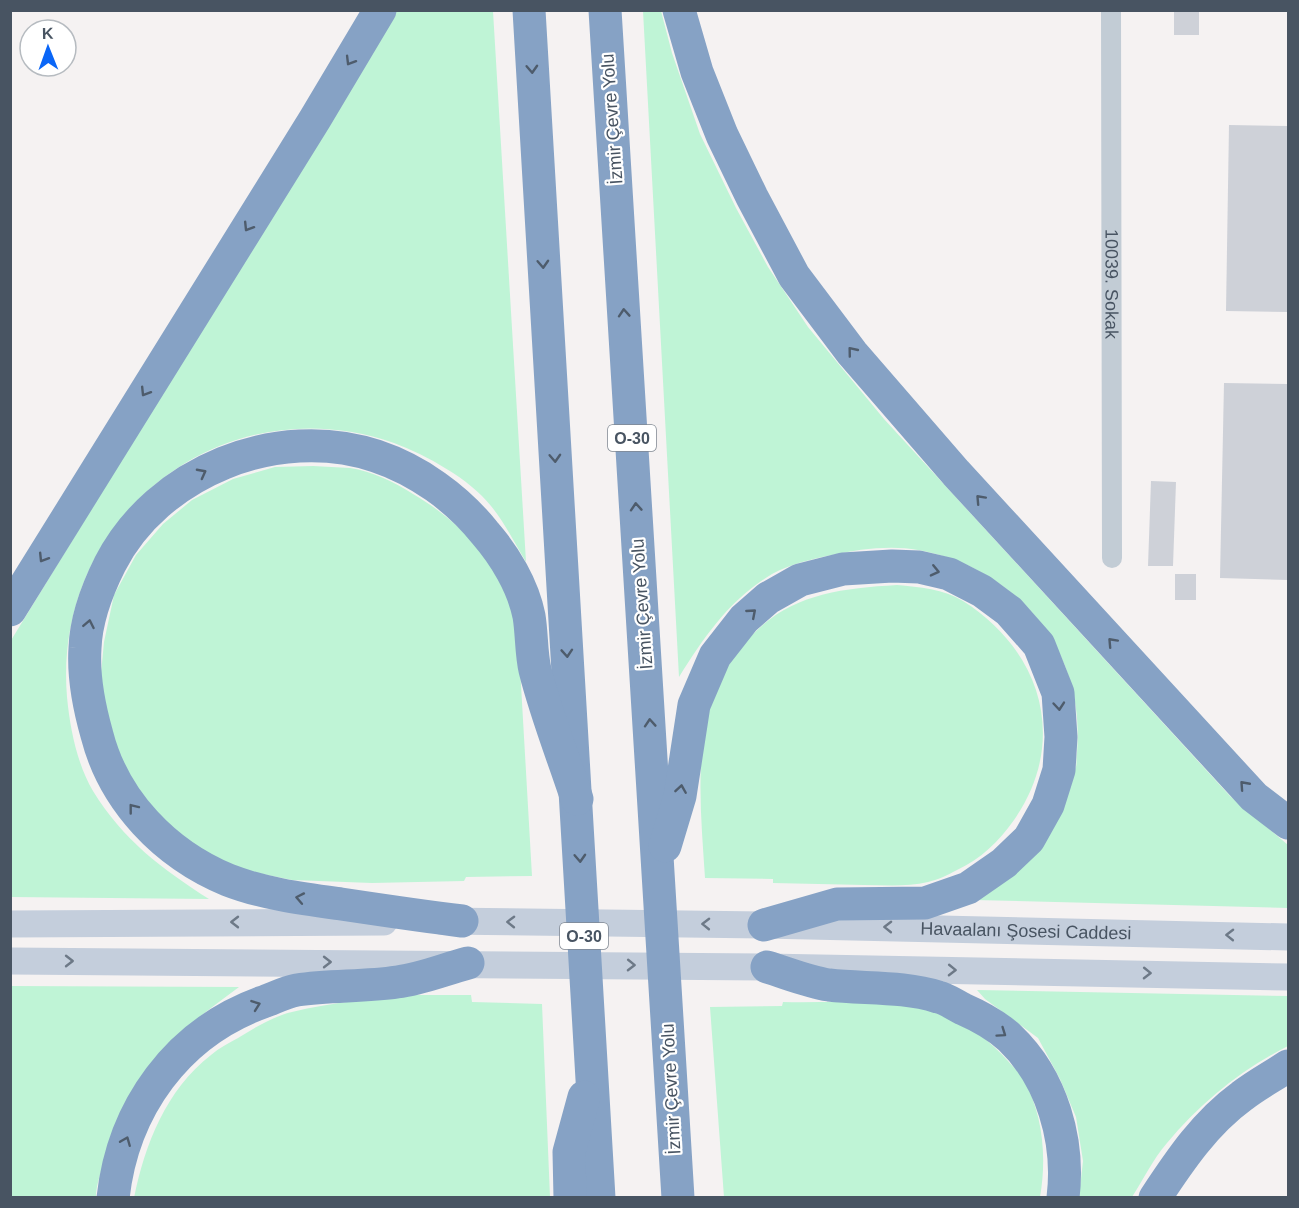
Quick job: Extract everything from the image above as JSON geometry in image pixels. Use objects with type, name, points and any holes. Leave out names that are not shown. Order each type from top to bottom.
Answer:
[{"type":"highway","points":[[10,610],[315,119],[380,10]]},
{"type":"highway","name":"O-30","points":[[529,10],[599,1197]]},
{"type":"highway","name":"İzmir Çevre Yolu","points":[[605,10],[678,1197]]},
{"type":"highway","points":[[679,10],[697,72],[722,135],[794,276],[852,352],[956,473],[1254,797],[1288,823]]},
{"type":"highway","points":[[462,921],[311,900],[264,891],[228,880],[192,861],[162,840],[120,792],[102,754],[92,716],[84,678],[85,646],[91,612],[101,584],[119,546],[149,510],[177,487],[212,468],[249,453],[293,446],[335,448],[375,455],[420,475],[453,500],[484,531],[510,566],[529,614],[535,668],[577,799]]},
{"type":"highway","points":[[659,865],[680,796],[694,705],[715,656],[744,619],[760,605],[800,580],[843,569],[919,567],[949,574],[982,591],[1009,611],[1039,645],[1058,693],[1061,737],[1059,770],[1048,805],[1029,839],[1004,863],[968,888],[925,903],[837,904],[764,925]]},
{"type":"highway","points":[[113,1197],[121,1153],[155,1082],[182,1052],[240,1010],[295,991],[400,982],[468,963]]},
{"type":"highway","points":[[767,967],[827,985],[885,988],[939,997],[975,1014],[1010,1038],[1032,1066],[1052,1101],[1061,1131],[1065,1182],[1063,1197]]},
{"type":"highway","points":[[1155,1197],[1183,1156],[1207,1127],[1241,1096],[1288,1066]]},
{"type":"highway","points":[[570,1197],[569,1152],[591,1072]]},
{"type":"highway","points":[[672,1104],[701,1197]]},
{"type":"main road","name":"Havaalanı Şosesi Caddesi","points":[[10,924],[462,921],[764,925],[1288,937]]},
{"type":"main road","points":[[10,961],[468,963],[1288,977]]},
{"type":"street","name":"10039. Sokak","points":[[1111,10],[1112,558]]},
{"type":"green space","points":[[396,11],[493,11],[526,562],[501,519],[471,486],[447,469],[394,443],[330,429],[269,432],[211,450],[161,480],[119,522],[88,573],[70,632],[68,709],[75,746],[87,780],[105,808],[130,839],[160,865],[209,899],[11,897],[10,642]]},
{"type":"green space","points":[[643,11],[661,11],[672,53],[700,134],[768,267],[808,327],[884,419],[1230,796],[1288,845],[1288,908],[974,900],[1074,771],[1078,744],[1077,715],[1072,686],[1059,653],[1046,631],[1011,593],[968,565],[918,550],[875,548],[817,558],[779,570],[757,584],[731,607],[698,647],[679,677]]},
{"type":"green space","points":[[313,466],[358,469],[406,490],[447,517],[462,531],[476,546],[499,580],[508,598],[518,638],[532,876],[466,877],[464,881],[372,883],[292,880],[228,867],[188,842],[157,813],[122,768],[100,684],[104,642],[114,595],[136,555],[163,524],[192,500],[233,479],[275,467]]},
{"type":"green space","points":[[897,585],[940,591],[963,601],[990,622],[1012,645],[1028,671],[1039,700],[1043,729],[1040,759],[1031,790],[1014,820],[996,842],[966,866],[920,884],[773,883],[773,879],[705,878],[700,787],[705,718],[718,682],[730,663],[750,637],[786,609],[827,594]]},
{"type":"green space","points":[[11,986],[239,987],[172,1041],[138,1081],[113,1131],[96,1197],[11,1198]]},
{"type":"green space","points":[[977,990],[1288,996],[1288,1046],[1238,1076],[1193,1114],[1162,1149],[1132,1197],[1079,1197],[1083,1161],[1076,1117],[1060,1079],[1038,1038],[985,999]]},
{"type":"green space","points":[[415,995],[471,995],[472,1002],[542,1004],[550,1197],[134,1198],[151,1138],[170,1101],[195,1069],[217,1050],[264,1023],[285,1014],[338,1003]]},
{"type":"green space","points":[[783,1002],[868,1002],[902,1005],[945,1015],[979,1034],[1020,1074],[1030,1092],[1042,1136],[1043,1167],[1040,1197],[724,1197],[710,1007],[782,1006]]},
{"type":"building","points":[[1174,10],[1199,10],[1199,35],[1174,35]]},
{"type":"building","points":[[1229,125],[1288,126],[1288,312],[1226,311]]},
{"type":"building","points":[[1224,383],[1288,384],[1288,580],[1220,578]]},
{"type":"building","points":[[1151,481],[1176,482],[1173,566],[1148,566]]},
{"type":"building","points":[[1175,574],[1196,574],[1196,600],[1175,600]]}]
